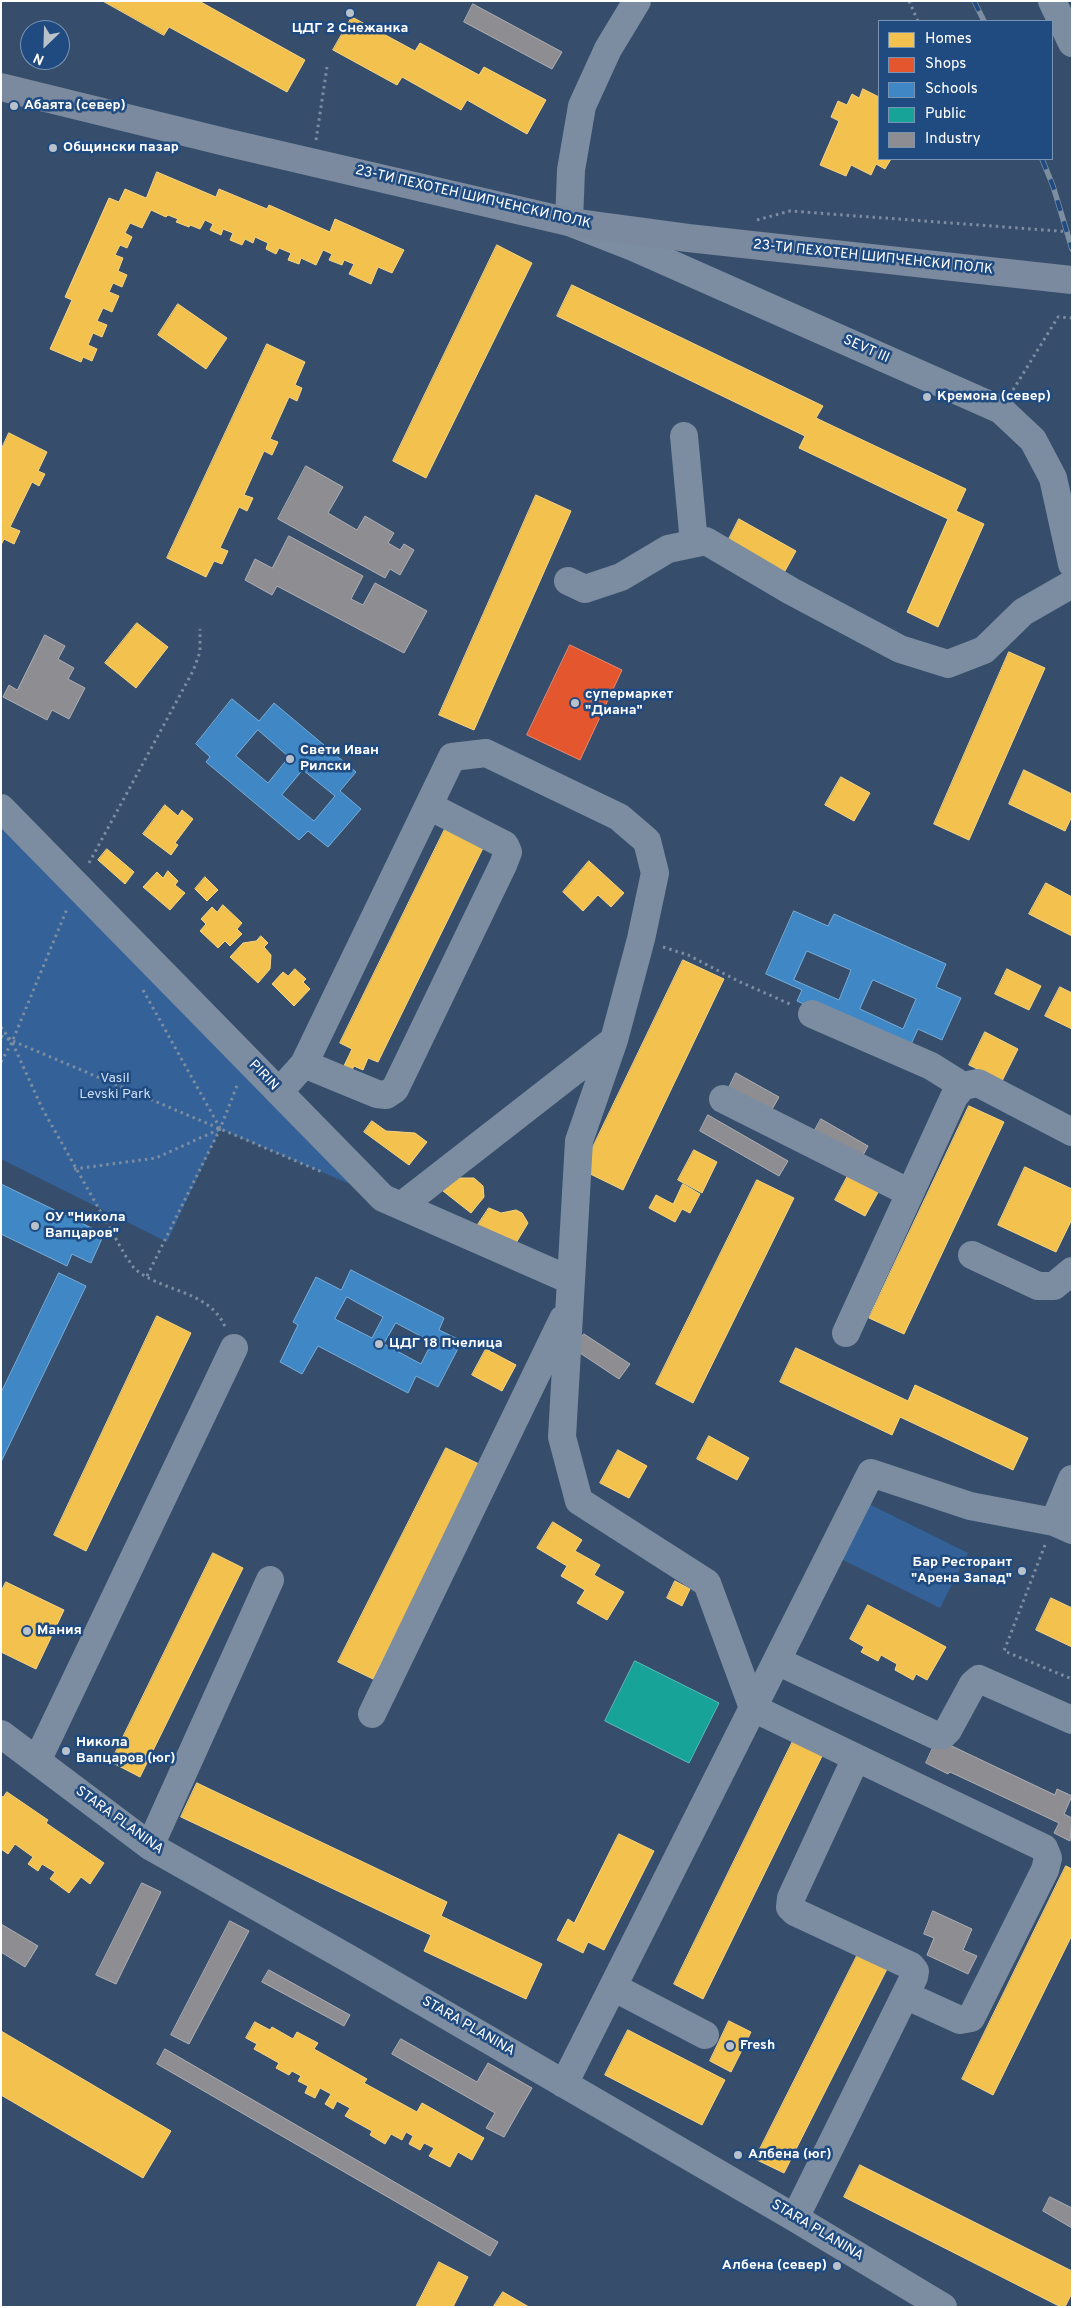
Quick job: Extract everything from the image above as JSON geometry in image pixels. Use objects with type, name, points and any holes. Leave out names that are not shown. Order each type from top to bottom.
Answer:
[{"type":"main road","name":"23-ТИ ПЕХОТЕН ШИПЧЕНСКИ ПОЛК","points":[[1,87],[229,143],[569,222],[688,238],[1072,280]]},
{"type":"street","points":[[569,222],[571,170],[582,106],[608,49],[637,1]]},
{"type":"street","points":[[1052,1],[1072,43]]},
{"type":"street","name":"SEVT III","points":[[569,222],[642,251],[1001,410],[1033,440],[1053,478],[1072,564]]},
{"type":"street","points":[[684,436],[694,543]]},
{"type":"street","points":[[568,581],[585,589],[621,577],[668,549],[706,541],[791,591],[900,649],[948,664],[984,650],[1023,612],[1072,584]]},
{"type":"street","points":[[279,1092],[304,1064],[452,757],[486,753],[619,817],[647,841],[655,873],[641,939],[614,1040],[579,1141],[562,1437],[579,1501],[707,1583],[753,1708],[1044,1848],[1048,1858],[1045,1870],[971,2018],[960,2020],[905,1995]]},
{"type":"street","points":[[304,1064],[377,1094],[386,1095],[395,1090],[508,852],[505,845],[429,806]]},
{"type":"street","name":"PIRIN","points":[[1,808],[383,1198],[570,1280]]},
{"type":"street","points":[[812,1014],[931,1066],[963,1086]]},
{"type":"street","points":[[401,1206],[614,1040]]},
{"type":"street","points":[[846,1333],[954,1097],[963,1086],[978,1083],[1072,1132]]},
{"type":"street","points":[[723,1099],[910,1193]]},
{"type":"street","points":[[972,1255],[1038,1286],[1054,1286],[1072,1271]]},
{"type":"street","points":[[372,1714],[568,1308]]},
{"type":"street","points":[[37,1761],[234,1348]]},
{"type":"street","points":[[564,2084],[871,1473],[970,1506],[1063,1526],[1072,1479]]},
{"type":"street","points":[[150,1846],[270,1580]]},
{"type":"street","points":[[777,1661],[935,1735],[943,1735],[948,1730],[973,1684],[979,1679],[1072,1720]]},
{"type":"street","name":"STARA PLANINA","points":[[1,1734],[150,1846],[353,1960],[943,2307]]},
{"type":"street","points":[[794,2218],[914,1977],[914,1971],[911,1966],[795,1912],[790,1907],[790,1898],[856,1758]]},
{"type":"street","points":[[613,1987],[704,2035]]},
{"type":"path","points":[[909,1],[918,20]]},
{"type":"path","points":[[313,162],[327,67]]},
{"type":"path","points":[[752,221],[790,211],[1072,232]]},
{"type":"path","points":[[1001,410],[1058,317],[1072,318]]},
{"type":"path","points":[[1,1062],[12,1042],[76,885],[193,671],[200,652],[200,629]]},
{"type":"path","points":[[641,939],[688,955],[738,981],[812,1014]]},
{"type":"path","points":[[138,981],[220,1129]]},
{"type":"path","points":[[1,1027],[12,1042],[42,1108],[74,1169],[134,1268],[147,1276],[198,1299],[212,1309],[223,1321],[234,1348]]},
{"type":"path","points":[[1,1036],[328,1175]]},
{"type":"path","points":[[147,1276],[220,1129],[247,1059]]},
{"type":"path","points":[[74,1169],[156,1158],[220,1129]]},
{"type":"path","points":[[1063,1526],[1004,1651],[1072,1679]]},
{"type":"green space","name":"Vasil Levski Park","points":[[1,808],[383,1198],[220,1129],[167,1242],[1,1159]]},
{"type":"green space","points":[[867,1503],[968,1553],[940,1608],[839,1558]]},
{"type":"building: Homes","points":[[103,1],[199,1],[305,60],[287,92],[169,27],[164,35]]},
{"type":"building: Homes","points":[[352,17],[415,51],[420,43],[479,75],[484,67],[546,100],[527,134],[467,100],[461,110],[402,77],[397,85],[333,50]]},
{"type":"building: Homes","points":[[863,89],[878,96],[878,160],[890,160],[885,169],[876,164],[871,175],[851,165],[846,176],[820,165],[839,121],[831,117],[838,101],[847,105],[852,94],[859,98]]},
{"type":"building: Homes","points":[[157,172],[216,197],[219,189],[267,209],[269,205],[330,232],[335,219],[404,250],[392,273],[378,267],[371,284],[349,274],[354,264],[344,260],[342,265],[329,260],[332,254],[323,250],[316,265],[301,258],[299,264],[288,260],[291,253],[279,248],[276,254],[266,249],[268,243],[255,237],[253,243],[245,239],[242,245],[230,240],[233,233],[223,229],[221,235],[210,230],[213,224],[205,220],[200,229],[190,225],[189,227],[176,222],[178,219],[168,215],[166,217],[151,210],[142,228],[130,223],[125,233],[132,237],[127,248],[120,245],[115,255],[123,258],[118,271],[127,275],[122,287],[113,283],[109,292],[119,296],[112,312],[103,308],[97,321],[107,325],[102,337],[93,333],[88,345],[97,349],[92,361],[83,357],[81,362],[50,349],[72,300],[65,297],[109,198],[119,202],[125,189],[146,198]]},
{"type":"building: Homes","points":[[497,245],[532,263],[426,478],[393,461]]},
{"type":"building: Homes","points":[[572,285],[823,406],[816,418],[966,489],[956,511],[984,524],[938,627],[907,612],[948,519],[799,448],[805,436],[557,316]]},
{"type":"building: Homes","points":[[178,304],[227,338],[206,369],[158,335]]},
{"type":"building: Homes","points":[[267,344],[305,362],[295,385],[302,388],[297,401],[289,397],[270,439],[278,442],[272,455],[264,451],[244,495],[253,498],[247,511],[239,507],[220,548],[228,551],[222,564],[214,561],[206,577],[167,558]]},
{"type":"building: Homes","points":[[9,433],[47,452],[38,471],[45,474],[39,486],[32,482],[10,527],[20,531],[14,544],[4,539],[1,545],[1,450]]},
{"type":"building: Homes","points":[[536,495],[571,511],[474,730],[439,715]]},
{"type":"building: Homes","points":[[739,519],[796,551],[780,580],[724,549]]},
{"type":"building: Homes","points":[[137,623],[168,647],[136,688],[105,663]]},
{"type":"building: Homes","points":[[1009,652],[1045,668],[969,840],[934,824]]},
{"type":"building: Homes","points":[[1024,770],[1072,794],[1072,816],[1065,831],[1009,804]]},
{"type":"building: Homes","points":[[841,777],[870,793],[854,821],[825,805]]},
{"type":"building: Homes","points":[[165,805],[178,816],[182,810],[193,819],[175,843],[178,845],[171,855],[143,834]]},
{"type":"building: Homes","points":[[445,829],[483,848],[378,1062],[368,1058],[363,1070],[354,1066],[351,1072],[343,1068],[352,1049],[340,1043]]},
{"type":"building: Homes","points":[[107,849],[134,872],[125,884],[98,860]]},
{"type":"building: Homes","points":[[589,861],[624,893],[611,907],[598,895],[583,911],[563,892]]},
{"type":"building: Homes","points":[[168,871],[178,881],[175,885],[185,893],[170,910],[143,887],[157,872],[163,878]]},
{"type":"building: Homes","points":[[205,877],[218,890],[207,901],[195,889]]},
{"type":"building: Homes","points":[[1046,883],[1072,897],[1072,936],[1029,914]]},
{"type":"building: Homes","points":[[223,905],[242,923],[237,929],[242,934],[230,946],[225,941],[218,948],[200,931],[206,924],[201,919],[212,907],[217,912]]},
{"type":"building: Homes","points":[[261,936],[268,943],[264,947],[271,955],[270,969],[258,983],[230,957],[243,943],[256,941]]},
{"type":"building: Homes","points":[[683,960],[724,979],[623,1190],[582,1170]]},
{"type":"building: Homes","points":[[295,969],[306,979],[303,982],[310,989],[294,1006],[272,984],[283,972],[288,976]]},
{"type":"building: Homes","points":[[1007,969],[1041,986],[1029,1010],[995,994]]},
{"type":"building: Homes","points":[[1060,987],[1072,993],[1072,1029],[1045,1016]]},
{"type":"building: Homes","points":[[985,1032],[1018,1049],[1002,1081],[969,1065]]},
{"type":"building: Homes","points":[[969,1106],[1004,1122],[904,1334],[869,1318]]},
{"type":"building: Homes","points":[[372,1121],[386,1131],[415,1133],[427,1142],[409,1165],[364,1132]]},
{"type":"building: Homes","points":[[694,1150],[717,1162],[702,1193],[678,1180]]},
{"type":"building: Homes","points":[[1025,1167],[1072,1189],[1072,1219],[1056,1252],[998,1225]]},
{"type":"building: Homes","points":[[851,1170],[881,1187],[865,1216],[835,1200]]},
{"type":"building: Homes","points":[[454,1178],[474,1178],[483,1186],[484,1197],[471,1213],[443,1191]]},
{"type":"building: Homes","points":[[757,1180],[794,1198],[693,1403],[656,1384]]},
{"type":"building: Homes","points":[[683,1184],[700,1194],[690,1213],[682,1209],[675,1222],[649,1208],[656,1195],[673,1204]]},
{"type":"building: Homes","points":[[489,1208],[501,1213],[516,1210],[522,1213],[528,1223],[513,1248],[477,1226]]},
{"type":"building: Homes","points":[[157,1316],[191,1333],[86,1551],[54,1535]]},
{"type":"building: Homes","points":[[796,1348],[908,1401],[915,1385],[1028,1438],[1013,1470],[900,1417],[892,1435],[780,1382]]},
{"type":"building: Homes","points":[[486,1349],[516,1365],[502,1391],[472,1375]]},
{"type":"building: Homes","points":[[709,1436],[749,1458],[737,1480],[697,1459]]},
{"type":"building: Homes","points":[[446,1448],[481,1465],[373,1679],[338,1662]]},
{"type":"building: Homes","points":[[618,1450],[647,1466],[629,1498],[600,1483]]},
{"type":"building: Homes","points":[[553,1522],[582,1540],[575,1551],[600,1565],[594,1575],[624,1592],[607,1620],[577,1603],[585,1590],[561,1576],[567,1566],[537,1548]]},
{"type":"building: Homes","points":[[213,1553],[243,1568],[140,1777],[111,1762]]},
{"type":"building: Homes","points":[[675,1581],[690,1589],[682,1606],[667,1598]]},
{"type":"building: Homes","name":"Мания","points":[[6,1582],[64,1610],[36,1669],[1,1652],[1,1592]]},
{"type":"building: Homes","points":[[1051,1598],[1072,1608],[1072,1647],[1036,1630]]},
{"type":"building: Homes","points":[[868,1605],[946,1647],[927,1680],[916,1674],[913,1680],[895,1670],[897,1664],[881,1655],[878,1661],[861,1652],[864,1647],[850,1639]]},
{"type":"building: Homes","points":[[796,1735],[825,1750],[703,1999],[674,1984]]},
{"type":"building: Homes","points":[[197,1783],[447,1902],[441,1916],[542,1964],[526,1999],[424,1951],[431,1935],[181,1817]]},
{"type":"building: Homes","points":[[7,1792],[48,1820],[46,1823],[104,1863],[90,1884],[81,1877],[69,1893],[50,1879],[55,1872],[42,1864],[38,1871],[28,1864],[33,1857],[15,1844],[8,1854],[1,1849],[1,1796],[3,1797]]},
{"type":"building: Homes","points":[[619,1834],[654,1851],[604,1950],[588,1942],[583,1953],[557,1940],[568,1919],[574,1923]]},
{"type":"building: Homes","points":[[1066,1866],[1072,1869],[1072,1935],[993,2095],[962,2079]]},
{"type":"building: Homes","points":[[858,1954],[887,1969],[784,2173],[755,2159]]},
{"type":"building: Homes","name":"Fresh","points":[[729,2021],[751,2032],[731,2072],[710,2061]]},
{"type":"building: Homes","points":[[255,2022],[270,2030],[272,2027],[293,2039],[297,2032],[318,2043],[314,2049],[367,2079],[364,2083],[417,2112],[422,2103],[484,2138],[472,2160],[458,2152],[450,2167],[429,2156],[434,2148],[424,2143],[420,2150],[409,2144],[413,2136],[406,2132],[402,2140],[391,2134],[385,2144],[370,2135],[372,2131],[345,2116],[350,2108],[337,2101],[333,2109],[325,2104],[331,2094],[320,2088],[315,2098],[305,2093],[308,2086],[298,2081],[301,2076],[292,2071],[289,2075],[276,2068],[279,2063],[254,2049],[257,2044],[246,2038]]},
{"type":"building: Homes","points":[[628,2030],[725,2080],[702,2125],[605,2075]]},
{"type":"building: Homes","points":[[1,2031],[171,2131],[143,2178],[1,2095]]},
{"type":"building: Homes","points":[[860,2165],[1072,2271],[1072,2293],[1065,2307],[1061,2307],[844,2197]]},
{"type":"building: Homes","points":[[439,2262],[468,2277],[453,2307],[416,2307]]},
{"type":"building: Homes","points":[[503,2292],[529,2307],[494,2306]]},
{"type":"building: Shops","name":"супермаркет \"Диана\"","points":[[570,645],[622,670],[580,760],[527,735]]},
{"type":"building: Schools","points":[[232,699],[259,721],[274,703],[356,772],[340,791],[361,809],[328,847],[308,831],[299,840],[206,762],[210,757],[196,744]],"holes":[[[258,730],[289,757],[268,783],[236,756]],[[303,770],[335,796],[314,821],[282,795]]]},
{"type":"building: Schools","points":[[794,911],[828,926],[834,914],[946,964],[936,987],[961,998],[942,1040],[918,1029],[908,1051],[797,1001],[802,990],[766,974]],"holes":[[[807,951],[851,970],[839,1000],[794,980]],[[873,980],[916,999],[903,1029],[860,1009]]]},
{"type":"building: Schools","points":[[1,1184],[104,1234],[91,1263],[72,1254],[67,1266],[1,1234]]},
{"type":"building: Schools","points":[[351,1270],[444,1318],[439,1330],[462,1341],[438,1387],[416,1376],[408,1393],[318,1346],[302,1374],[280,1362],[298,1325],[293,1322],[316,1277],[341,1290]],"holes":[[[347,1297],[383,1317],[372,1338],[335,1319]],[[396,1323],[432,1342],[421,1364],[384,1344]]]},
{"type":"building: Schools","points":[[59,1273],[86,1286],[1,1462],[1,1393]]},
{"type":"building: Public","points":[[635,1661],[719,1703],[689,1763],[605,1721]]},
{"type":"building: Industry","points":[[473,4],[562,52],[552,69],[464,22]]},
{"type":"building: Industry","points":[[306,466],[343,487],[328,513],[357,530],[365,516],[394,533],[388,543],[400,550],[404,544],[414,550],[400,575],[390,569],[385,578],[278,519]]},
{"type":"building: Industry","points":[[289,536],[363,576],[351,599],[363,605],[375,583],[427,611],[404,653],[277,586],[272,595],[245,580],[255,559],[272,568]]},
{"type":"building: Industry","points":[[45,635],[65,646],[58,659],[74,668],[68,679],[85,688],[69,719],[52,710],[47,720],[3,697],[9,685],[17,690]]},
{"type":"building: Industry","points":[[736,1073],[779,1097],[770,1113],[728,1090]]},
{"type":"building: Industry","points":[[708,1115],[788,1161],[779,1176],[700,1131]]},
{"type":"building: Industry","points":[[821,1119],[868,1146],[861,1159],[814,1132]]},
{"type":"building: Industry","points":[[584,1334],[630,1364],[619,1379],[574,1349]]},
{"type":"building: Industry","points":[[937,1739],[1055,1795],[1057,1789],[1072,1796],[1064,1814],[1072,1818],[1070,1841],[1054,1833],[1059,1823],[950,1772],[948,1774],[926,1763]]},
{"type":"building: Industry","points":[[142,1883],[161,1892],[116,1984],[96,1975]]},
{"type":"building: Industry","points":[[933,1911],[972,1929],[963,1950],[977,1956],[968,1974],[927,1955],[934,1938],[924,1934]]},
{"type":"building: Industry","points":[[230,1921],[249,1931],[189,2044],[171,2035]]},
{"type":"building: Industry","points":[[1,1924],[38,1946],[25,1967],[1,1952]]},
{"type":"building: Industry","points":[[269,1970],[350,2015],[344,2026],[262,1982]]},
{"type":"building: Industry","points":[[401,2039],[477,2082],[488,2063],[532,2088],[504,2137],[486,2128],[495,2113],[392,2054]]},
{"type":"building: Industry","points":[[165,2049],[498,2242],[490,2256],[157,2064]]},
{"type":"building: Industry","points":[[1050,2197],[1072,2208],[1072,2228],[1043,2211]]},
{"type":"railway","points":[[974,1],[984,20]]},
{"type":"railway","points":[[1042,160],[1053,186],[1072,249]]},
{"type":"place","name":"ЦДГ 2 Снежанка","points":[[350,13]]},
{"type":"place","name":"Абаята (север)","points":[[14,106]]},
{"type":"place","name":"Общински пазар","points":[[53,148]]},
{"type":"place","name":"Кремона (север)","points":[[927,397]]},
{"type":"place","name":"супермаркет \"Диана\"","points":[[575,703]]},
{"type":"place","name":"Свети Иван Рилски","points":[[290,759]]},
{"type":"place","name":"ОУ \"Никола Вапцаров\"","points":[[35,1226]]},
{"type":"place","name":"ЦДГ 18 Пчелица","points":[[379,1344]]},
{"type":"place","name":"Бар Ресторант \"Арена Запад\"","points":[[1022,1571]]},
{"type":"place","name":"Мания","points":[[27,1631]]},
{"type":"place","name":"Никола Вапцаров (юг)","points":[[66,1751]]},
{"type":"place","name":"Fresh","points":[[730,2046]]},
{"type":"place","name":"Албена (юг)","points":[[738,2155]]},
{"type":"place","name":"Албена (север)","points":[[837,2266]]}]
